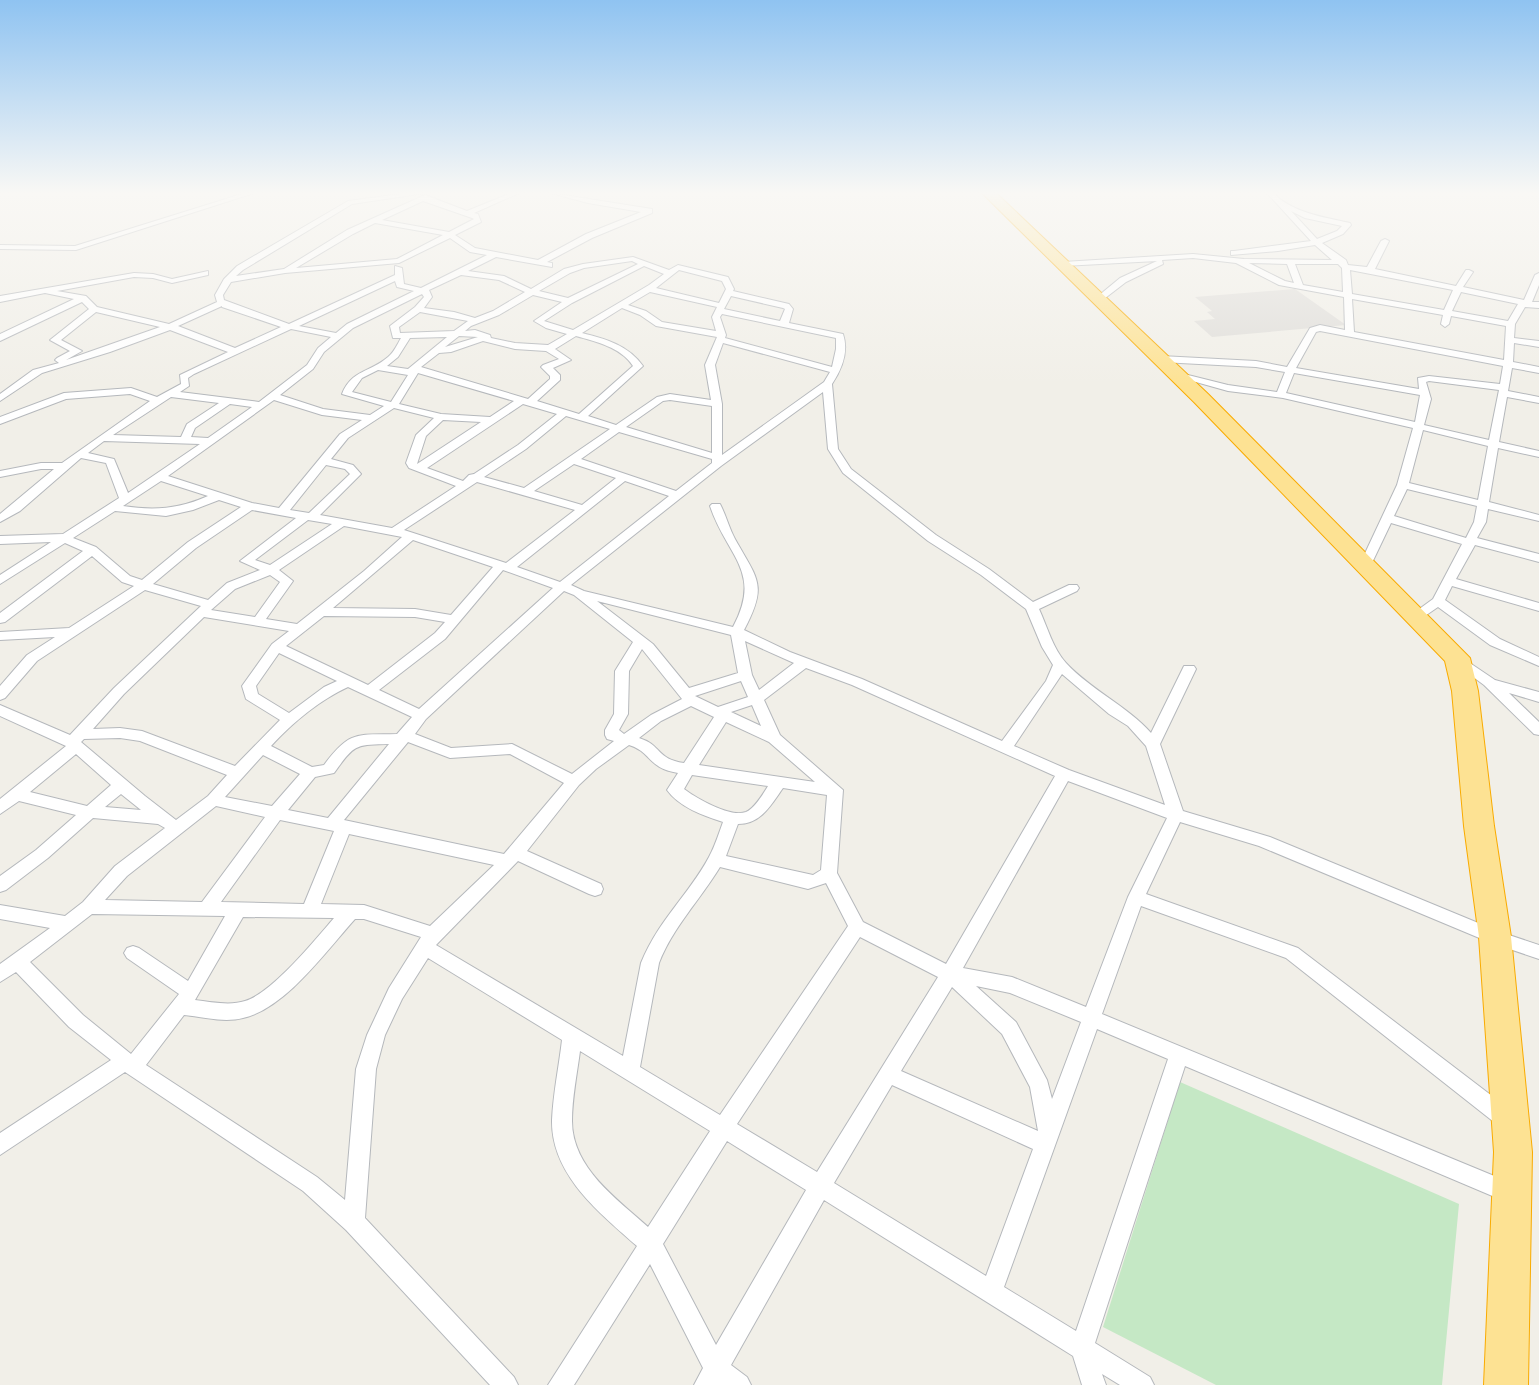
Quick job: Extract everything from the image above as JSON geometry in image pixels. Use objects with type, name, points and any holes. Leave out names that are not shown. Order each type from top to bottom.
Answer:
[{"type":"highway","points":[[1056,258],[1366,564],[1427,608],[1457,658],[1465,691],[1479,826],[1495,937],[1510,1122],[1514,1194],[1506,1385]]},
{"type":"street","points":[[222,303],[219,295],[227,281],[254,258]]},
{"type":"street","points":[[285,271],[306,258]]},
{"type":"street","points":[[227,281],[285,271],[398,261],[404,258]]},
{"type":"street","points":[[0,580],[160,477],[261,405],[310,367],[321,350],[337,336],[366,318],[487,258]]},
{"type":"street","points":[[501,278],[517,258],[541,262],[567,271]]},
{"type":"street","points":[[541,262],[549,258]]},
{"type":"street","points":[[1100,299],[1123,280],[1168,258]]},
{"type":"street","points":[[1063,264],[1220,258],[1345,265],[1539,305]]},
{"type":"street","points":[[1336,258],[1345,265],[1350,333]]},
{"type":"street","points":[[1370,270],[1376,258]]},
{"type":"street","points":[[443,350],[454,334],[475,321],[496,313],[567,271],[629,259],[668,273]]},
{"type":"street","points":[[1232,260],[1282,283],[1511,324]]},
{"type":"street","points":[[398,261],[401,286],[427,293],[428,297],[418,309],[394,326],[396,336],[475,333],[487,337],[484,339]]},
{"type":"street","points":[[1290,261],[1300,287]]},
{"type":"street","points":[[581,417],[638,366],[633,357],[623,351],[538,321],[569,301],[645,263]]},
{"type":"street","points":[[282,512],[344,436],[394,404],[414,370],[443,350],[484,339],[515,346],[550,348],[681,267],[727,280],[729,293],[716,322],[722,337],[710,365],[717,404],[716,461]]},
{"type":"street","points":[[459,272],[501,278],[531,292],[569,301]]},
{"type":"street","points":[[1445,324],[1457,289],[1469,272]]},
{"type":"street","points":[[0,299],[134,275],[172,281],[205,273]]},
{"type":"street","points":[[1539,275],[1527,303],[1522,304],[1511,324],[1504,390],[1483,505],[1472,542],[1449,581],[1427,608],[1503,647],[1539,662]]},
{"type":"street","points":[[0,519],[103,438],[186,384],[183,377],[191,372],[399,276]]},
{"type":"street","points":[[310,911],[338,825],[399,740],[421,716],[562,586],[679,496],[716,461],[827,384],[836,371],[840,361],[840,337],[648,289]]},
{"type":"street","points":[[45,291],[83,298],[94,309],[171,327],[235,351]]},
{"type":"street","points":[[729,293],[786,306],[789,309],[784,323]]},
{"type":"street","points":[[0,338],[83,298]]},
{"type":"street","points":[[36,372],[83,359],[171,327],[222,303],[288,327],[337,336]]},
{"type":"street","points":[[621,305],[643,313],[659,324],[722,337],[836,371]]},
{"type":"street","points":[[0,398],[36,372],[77,351],[55,340],[94,309]]},
{"type":"street","points":[[418,309],[441,314],[461,314],[475,321]]},
{"type":"street","points":[[1281,396],[1290,370],[1315,329],[1350,333],[1539,370]]},
{"type":"street","points":[[407,336],[393,358],[377,368],[361,373],[353,380],[347,394],[441,418],[490,420]]},
{"type":"street","points":[[1510,340],[1539,344]]},
{"type":"street","points":[[419,468],[555,380],[555,375],[546,367],[566,360],[550,348]]},
{"type":"street","points":[[393,358],[414,370]]},
{"type":"street","points":[[1169,367],[1242,363],[1425,393]]},
{"type":"street","points":[[1169,367],[1228,387],[1281,396],[1539,454]]},
{"type":"street","points":[[377,368],[414,370],[565,412],[716,461]]},
{"type":"street","points":[[1366,564],[1403,485],[1425,393],[1420,383],[1428,378],[1504,390],[1539,400]]},
{"type":"street","points":[[827,384],[833,449],[847,471],[932,538],[985,572],[1032,607],[1060,665],[1107,706],[1133,722],[1153,744],[1176,815],[1136,897],[1089,1018],[991,1293]]},
{"type":"street","points":[[0,421],[64,396],[131,391],[158,401]]},
{"type":"street","points":[[169,394],[261,405]]},
{"type":"street","points":[[273,396],[322,412],[372,418]]},
{"type":"street","points":[[526,492],[667,397],[717,404]]},
{"type":"street","points":[[184,441],[191,426],[228,401]]},
{"type":"street","points":[[394,532],[522,447],[565,412]]},
{"type":"street","points":[[441,418],[421,435],[411,463],[419,468],[526,492],[584,509]]},
{"type":"street","points":[[103,438],[208,442]]},
{"type":"street","points":[[80,455],[110,461],[125,499]]},
{"type":"street","points":[[574,460],[679,496]]},
{"type":"street","points":[[258,622],[287,581],[271,570],[246,561],[309,516],[356,474],[349,467],[325,461]]},
{"type":"street","points":[[0,474],[41,466],[65,466]]},
{"type":"street","points":[[160,477],[250,506],[411,535],[578,592],[737,632],[804,663],[1006,746],[1065,774],[1176,815],[1264,841],[1495,937],[1539,952]]},
{"type":"street","points":[[368,692],[440,636],[505,566],[624,477]]},
{"type":"street","points":[[1403,485],[1539,518]]},
{"type":"street","points":[[111,507],[162,515],[187,510],[218,496]]},
{"type":"street","points":[[0,695],[32,658],[143,586],[192,545],[250,506]]},
{"type":"street","points":[[716,506],[720,524],[754,585],[751,610],[737,632],[745,675],[774,738]]},
{"type":"street","points":[[1387,518],[1539,558]]},
{"type":"street","points":[[0,808],[18,796],[76,741],[119,691],[231,586],[271,570],[343,522]]},
{"type":"street","points":[[289,719],[251,696],[249,686],[277,647],[411,535]]},
{"type":"street","points":[[0,540],[63,538],[92,550],[120,574],[143,586],[206,609],[301,629]]},
{"type":"street","points":[[0,619],[92,550]]},
{"type":"street","points":[[1449,581],[1539,607]]},
{"type":"street","points":[[1032,607],[1073,588]]},
{"type":"street","points":[[578,592],[640,642],[688,697],[774,738],[835,790]]},
{"type":"street","points":[[0,602],[20,603]]},
{"type":"street","points":[[321,612],[415,613],[454,620]]},
{"type":"street","points":[[0,636],[70,632]]},
{"type":"street","points":[[640,642],[623,668],[623,710],[611,732],[645,746],[663,764],[835,790]]},
{"type":"street","points":[[277,647],[338,683],[368,692],[421,716]]},
{"type":"street","points":[[1457,658],[1489,682],[1539,730]]},
{"type":"street","points":[[779,782],[751,816],[732,819],[684,799],[675,790],[722,712],[756,699],[804,663]]},
{"type":"street","points":[[1006,746],[1052,682],[1060,665]]},
{"type":"street","points":[[1153,744],[1189,669]]},
{"type":"street","points":[[354,1222],[366,1069],[376,1035],[390,1004],[429,940],[511,857],[574,781],[626,740],[688,697],[745,675]]},
{"type":"street","points":[[1489,682],[1539,697]]},
{"type":"street","points":[[338,683],[289,719],[213,800],[121,871],[89,907],[8,967],[130,1064],[310,1184],[354,1222],[506,1385]]},
{"type":"street","points":[[0,709],[76,741],[160,818],[178,829]]},
{"type":"street","points":[[76,741],[142,736],[237,773]]},
{"type":"street","points":[[207,909],[276,813],[310,773],[328,769],[345,747],[357,740],[399,740],[450,753],[512,749],[574,781]]},
{"type":"street","points":[[261,747],[310,773]]},
{"type":"street","points":[[711,1376],[820,1186],[950,974],[1065,774]]},
{"type":"street","points":[[0,885],[42,854],[122,784]]},
{"type":"street","points":[[835,790],[829,873],[856,928],[950,974],[1012,985],[1514,1194]]},
{"type":"street","points":[[18,796],[89,812],[160,818]]},
{"type":"street","points":[[213,800],[511,857],[595,890]]},
{"type":"street","points":[[630,1071],[650,963],[656,947],[668,924],[716,860],[732,819]]},
{"type":"street","points":[[716,860],[808,882],[816,881],[829,873]]},
{"type":"street","points":[[1136,897],[1292,953],[1510,1122]]},
{"type":"street","points":[[89,907],[376,914],[429,940],[572,1037],[1142,1385]]},
{"type":"street","points":[[0,1144],[130,1064],[186,999],[238,910]]},
{"type":"street","points":[[0,912],[68,924]]},
{"type":"street","points":[[133,953],[186,999],[237,1011],[257,1004],[289,977],[351,912]]},
{"type":"street","points":[[560,1385],[652,1245],[722,1129],[856,928]]},
{"type":"street","points":[[950,974],[1009,1028],[1040,1086],[1046,1139]]},
{"type":"street","points":[[572,1037],[562,1122],[567,1151],[592,1191],[652,1245],[711,1376],[739,1385]]},
{"type":"street","points":[[1094,1385],[1082,1348],[1179,1055]]},
{"type":"street","points":[[888,1074],[1046,1139]]},
{"type":"shaded area","points":[[1295,289],[1346,325],[1212,337],[1194,321],[1215,319],[1207,312],[1212,311],[1195,297]]},
{"type":"green space","points":[[1180,1082],[1459,1204],[1442,1385],[1216,1385],[1103,1327]]}]
